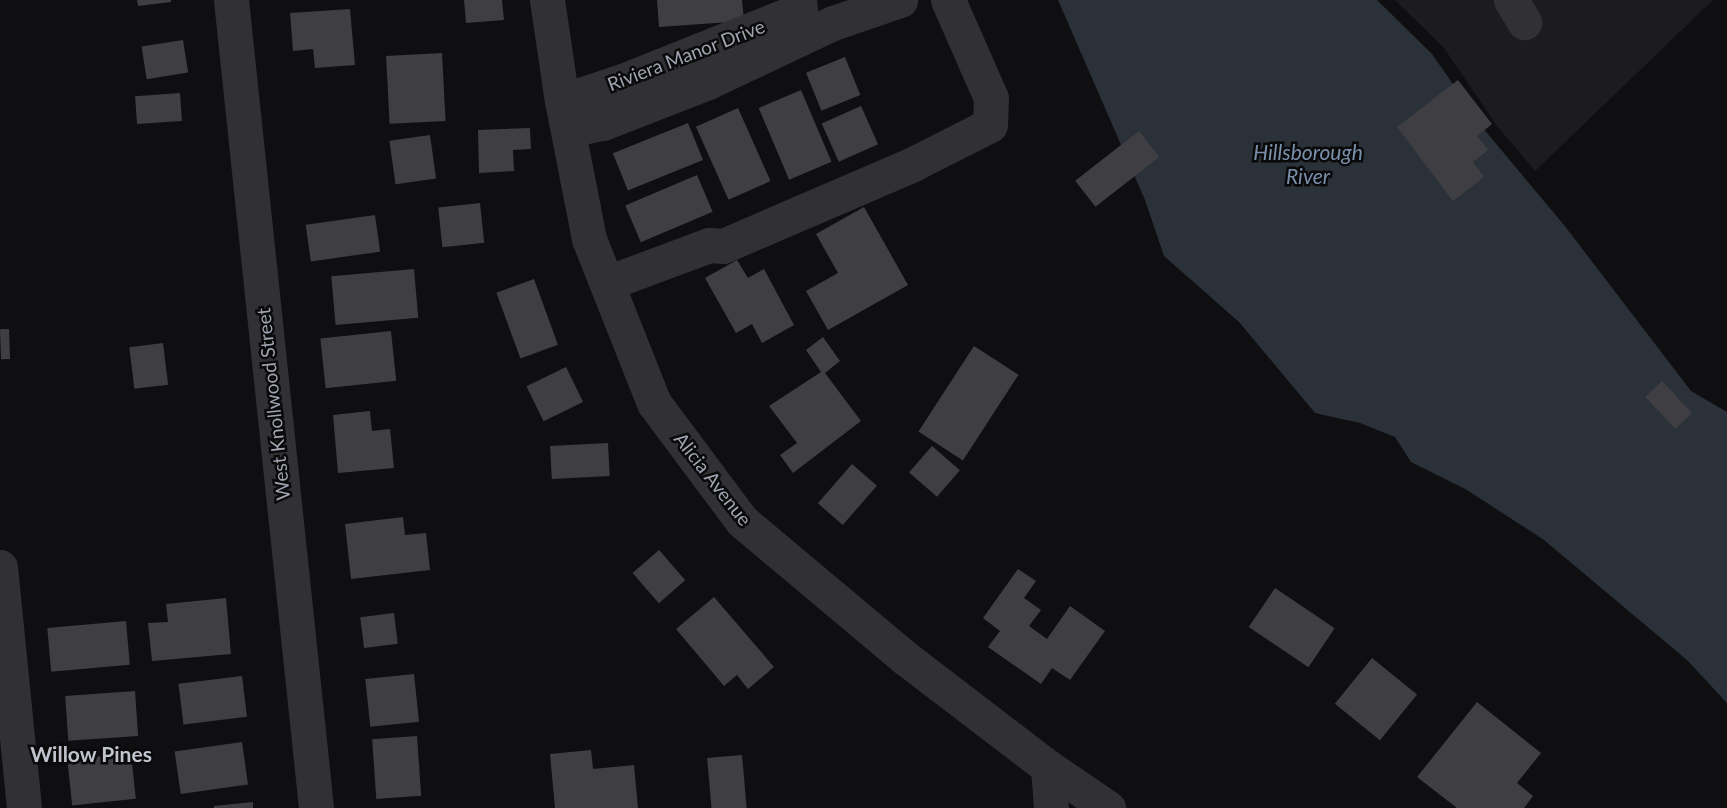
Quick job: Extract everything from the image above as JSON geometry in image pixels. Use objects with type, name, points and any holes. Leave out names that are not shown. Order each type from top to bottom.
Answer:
[{"type":"street","name":"West Knollwood Street","points":[[231,0],[316,808]]},
{"type":"street","name":"Alicia Avenue","points":[[547,0],[589,239],[654,403],[742,521],[853,617],[1048,767],[1108,808]]},
{"type":"street","name":"Riviera Manor Drive","points":[[566,116],[625,80],[800,10],[799,0]]},
{"type":"street","points":[[566,116],[603,123],[708,82],[833,23],[900,0]]},
{"type":"street","points":[[607,283],[709,246],[723,246],[913,164],[990,125],[991,98],[948,0]]},
{"type":"street","points":[[0,567],[23,808]]},
{"type":"street","points":[[1048,767],[1051,808]]},
{"type":"shaded area","points":[[1395,0],[1713,0],[1535,171],[1497,126],[1444,48]]},
{"type":"water","name":"Hillsborough River","points":[[1058,0],[1377,0],[1432,54],[1487,133],[1564,225],[1691,391],[1727,412],[1727,703],[1687,660],[1544,540],[1467,490],[1411,462],[1395,437],[1360,423],[1315,413],[1239,322],[1164,256],[1145,200]]},
{"type":"building","points":[[137,0],[171,0],[171,2],[138,6]]},
{"type":"building","points":[[464,0],[502,0],[504,20],[466,23]]},
{"type":"building","points":[[657,0],[742,0],[744,21],[659,27]]},
{"type":"building","points":[[350,9],[355,65],[315,68],[313,49],[293,51],[290,13]]},
{"type":"building","points":[[183,40],[188,73],[147,79],[142,47]]},
{"type":"building","points":[[442,53],[446,121],[390,124],[386,56]]},
{"type":"building","points":[[845,57],[860,95],[821,111],[806,73]]},
{"type":"building","points":[[1458,80],[1492,124],[1477,136],[1488,150],[1473,162],[1484,177],[1453,201],[1397,127]]},
{"type":"building","points":[[801,90],[831,162],[789,180],[759,108]]},
{"type":"building","points":[[180,93],[182,121],[137,124],[135,96]]},
{"type":"building","points":[[861,106],[878,144],[839,162],[822,123]]},
{"type":"building","points":[[738,108],[771,181],[729,200],[696,127]]},
{"type":"building","points":[[688,123],[703,160],[628,190],[613,153]]},
{"type":"building","points":[[530,128],[531,149],[513,150],[514,171],[479,173],[478,130]]},
{"type":"building","points":[[1139,131],[1159,157],[1095,207],[1075,181]]},
{"type":"building","points":[[430,135],[436,179],[396,184],[389,141]]},
{"type":"building","points":[[697,175],[713,212],[641,242],[625,205]]},
{"type":"building","points":[[480,203],[484,243],[442,247],[438,207]]},
{"type":"building","points":[[864,207],[908,285],[828,330],[806,291],[838,273],[816,234]]},
{"type":"building","points":[[375,215],[380,252],[311,261],[306,225]]},
{"type":"building","points":[[737,260],[748,278],[764,269],[794,325],[762,343],[752,324],[736,333],[705,278]]},
{"type":"building","points":[[414,269],[418,318],[336,325],[331,276]]},
{"type":"building","points":[[534,279],[558,345],[520,358],[496,293]]},
{"type":"building","points":[[0,329],[9,329],[10,359],[1,359]]},
{"type":"building","points":[[391,331],[396,381],[326,388],[320,338]]},
{"type":"building","points":[[823,337],[840,361],[825,373],[861,421],[793,473],[780,455],[797,443],[769,406],[821,372],[806,350]]},
{"type":"building","points":[[163,343],[168,385],[134,389],[129,347]]},
{"type":"building","points":[[974,346],[1018,375],[963,460],[918,432]]},
{"type":"building","points":[[566,367],[583,402],[544,421],[526,386]]},
{"type":"building","points":[[1662,381],[1692,413],[1675,429],[1645,397]]},
{"type":"building","points":[[370,411],[372,431],[390,429],[394,468],[338,473],[333,415]]},
{"type":"building","points":[[608,443],[610,476],[552,479],[550,446]]},
{"type":"building","points":[[932,446],[960,470],[937,497],[909,472]]},
{"type":"building","points":[[852,464],[877,486],[843,525],[818,503]]},
{"type":"building","points":[[403,517],[405,535],[426,533],[430,570],[351,579],[345,524]]},
{"type":"building","points":[[659,550],[685,580],[659,603],[633,573]]},
{"type":"building","points":[[1018,569],[1036,581],[1024,598],[1041,610],[1029,626],[1047,639],[1070,606],[1105,631],[1070,680],[1052,668],[1041,684],[988,647],[1000,631],[983,618]]},
{"type":"building","points":[[1275,588],[1335,628],[1308,667],[1249,627]]},
{"type":"building","points":[[714,597],[774,667],[748,689],[737,675],[724,686],[676,629]]},
{"type":"building","points":[[226,598],[231,654],[152,661],[148,623],[168,622],[166,604]]},
{"type":"building","points":[[394,613],[398,644],[364,648],[360,617]]},
{"type":"building","points":[[126,621],[130,665],[51,672],[47,628]]},
{"type":"building","points":[[1372,658],[1417,695],[1380,740],[1335,704]]},
{"type":"building","points":[[414,674],[419,722],[370,727],[365,679]]},
{"type":"building","points":[[242,676],[247,717],[183,724],[178,684]]},
{"type":"building","points":[[135,691],[138,736],[68,741],[65,696]]},
{"type":"building","points":[[1477,702],[1541,753],[1517,783],[1533,796],[1524,808],[1457,808],[1417,777]]},
{"type":"building","points":[[417,736],[421,796],[376,799],[372,739]]},
{"type":"building","points":[[242,742],[248,785],[181,794],[175,751]]},
{"type":"building","points":[[591,750],[593,769],[634,765],[638,808],[555,808],[550,754]]},
{"type":"building","points":[[131,753],[136,799],[72,805],[67,760]]},
{"type":"building","points":[[742,755],[747,808],[712,808],[707,758]]},
{"type":"building","points":[[253,802],[253,808],[214,808],[214,806]]},
{"type":"district","name":"Willow Pines","points":[[91,754]]}]
